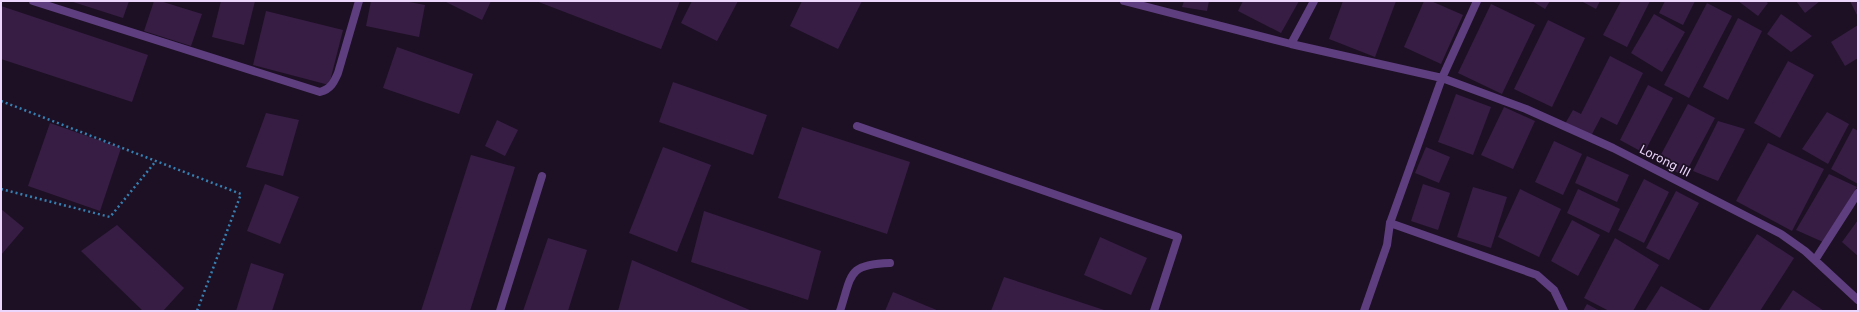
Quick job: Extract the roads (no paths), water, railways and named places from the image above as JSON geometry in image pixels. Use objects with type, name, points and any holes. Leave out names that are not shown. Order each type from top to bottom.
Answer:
[{"type":"street","points":[[33,1],[320,92],[327,90],[333,84],[338,73],[359,1]]},
{"type":"street","name":"Lorong III","points":[[1124,1],[1291,44],[1442,78],[1526,109],[1613,148],[1781,234],[1815,260],[1858,300]]},
{"type":"street","points":[[1291,44],[1314,1]]},
{"type":"street","points":[[1364,311],[1387,245],[1390,223],[1442,78],[1477,1]]},
{"type":"street","points":[[857,126],[1178,238],[1154,311]]},
{"type":"street","points":[[500,311],[542,176]]},
{"type":"street","points":[[1815,260],[1858,193]]},
{"type":"street","points":[[1390,223],[1537,275],[1554,290],[1564,311]]},
{"type":"street","points":[[840,311],[852,275],[856,270],[863,265],[871,263],[890,263]]}]
